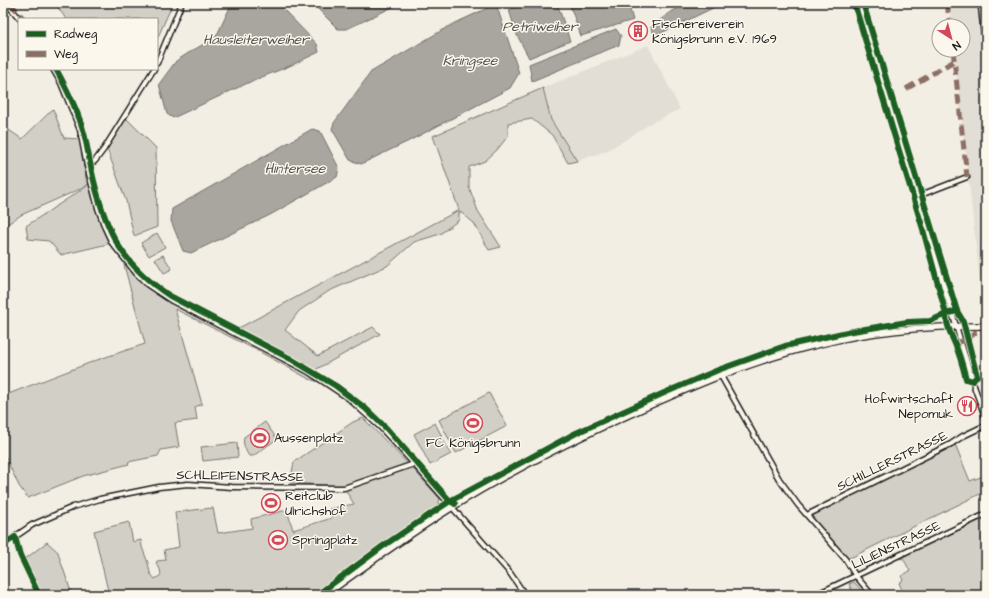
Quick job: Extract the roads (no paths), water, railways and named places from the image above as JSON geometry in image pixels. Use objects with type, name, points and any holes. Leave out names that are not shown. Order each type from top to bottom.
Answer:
[{"type":"main road","points":[[325,595],[411,534],[497,482],[577,439],[672,396],[721,376],[820,343],[897,330],[956,326],[986,326]]},
{"type":"street","points":[[6,3],[19,18]]},
{"type":"street","points":[[859,3],[956,326],[986,418]]},
{"type":"street","points":[[985,3],[981,7],[981,15],[986,56]]},
{"type":"street","points":[[158,61],[182,5]]},
{"type":"street","points":[[54,70],[80,130],[87,166],[98,208],[112,243],[124,259],[148,285],[172,301],[309,372],[348,398],[368,414],[510,573],[525,595]]},
{"type":"street","points":[[87,166],[95,161],[104,149],[153,70]]},
{"type":"street","points":[[918,196],[967,177]]},
{"type":"street","points":[[721,376],[776,473],[807,515],[846,560],[855,575],[872,595]]},
{"type":"street","name":"SCHILLERSTRASSE","points":[[807,515],[951,444],[963,436],[986,425]]},
{"type":"street","name":"SCHLEIFENSTRASSE","points":[[3,545],[32,525],[73,507],[159,487],[188,484],[232,487],[344,488],[414,464]]},
{"type":"street","name":"LILIENSTRASSE","points":[[815,595],[986,514]]},
{"type":"street","points":[[15,537],[20,555],[39,595]]},
{"type":"water","name":"Hausleiterweiher","points":[[232,3],[280,3],[283,9],[317,44],[319,52],[173,118],[167,114],[159,84],[176,61],[216,37]]},
{"type":"water","points":[[312,3],[401,3],[347,29],[338,29]]},
{"type":"water","name":"Petriweiher","points":[[525,3],[557,3],[570,41],[529,58],[517,35],[509,10]]},
{"type":"water","points":[[569,3],[628,3],[633,20],[581,36]]},
{"type":"water","points":[[688,3],[719,3],[719,5],[657,35],[652,31],[651,27],[669,13]]},
{"type":"water","name":"Kringsee","points":[[494,5],[497,7],[519,73],[510,88],[409,141],[361,164],[350,160],[332,129],[334,123],[371,72],[451,25]]},
{"type":"water","points":[[616,29],[621,36],[619,45],[532,81],[529,64]]},
{"type":"water","name":"Hintersee","points":[[312,129],[320,131],[339,168],[337,177],[270,215],[191,253],[183,251],[171,221],[172,209]]},
{"type":"place","name":"Fischereiverein Königsbrunn e.V. 1969","points":[[638,31]]},
{"type":"place","name":"Hofwirtschaft Nepomuk","points":[[967,406]]},
{"type":"place","name":"FC Königsbrunn","points":[[473,423]]},
{"type":"place","name":"Aussenplatz","points":[[260,438]]},
{"type":"place","name":"Reitclub Ulrichshof","points":[[271,503]]},
{"type":"place","name":"Springplatz","points":[[278,540]]}]
